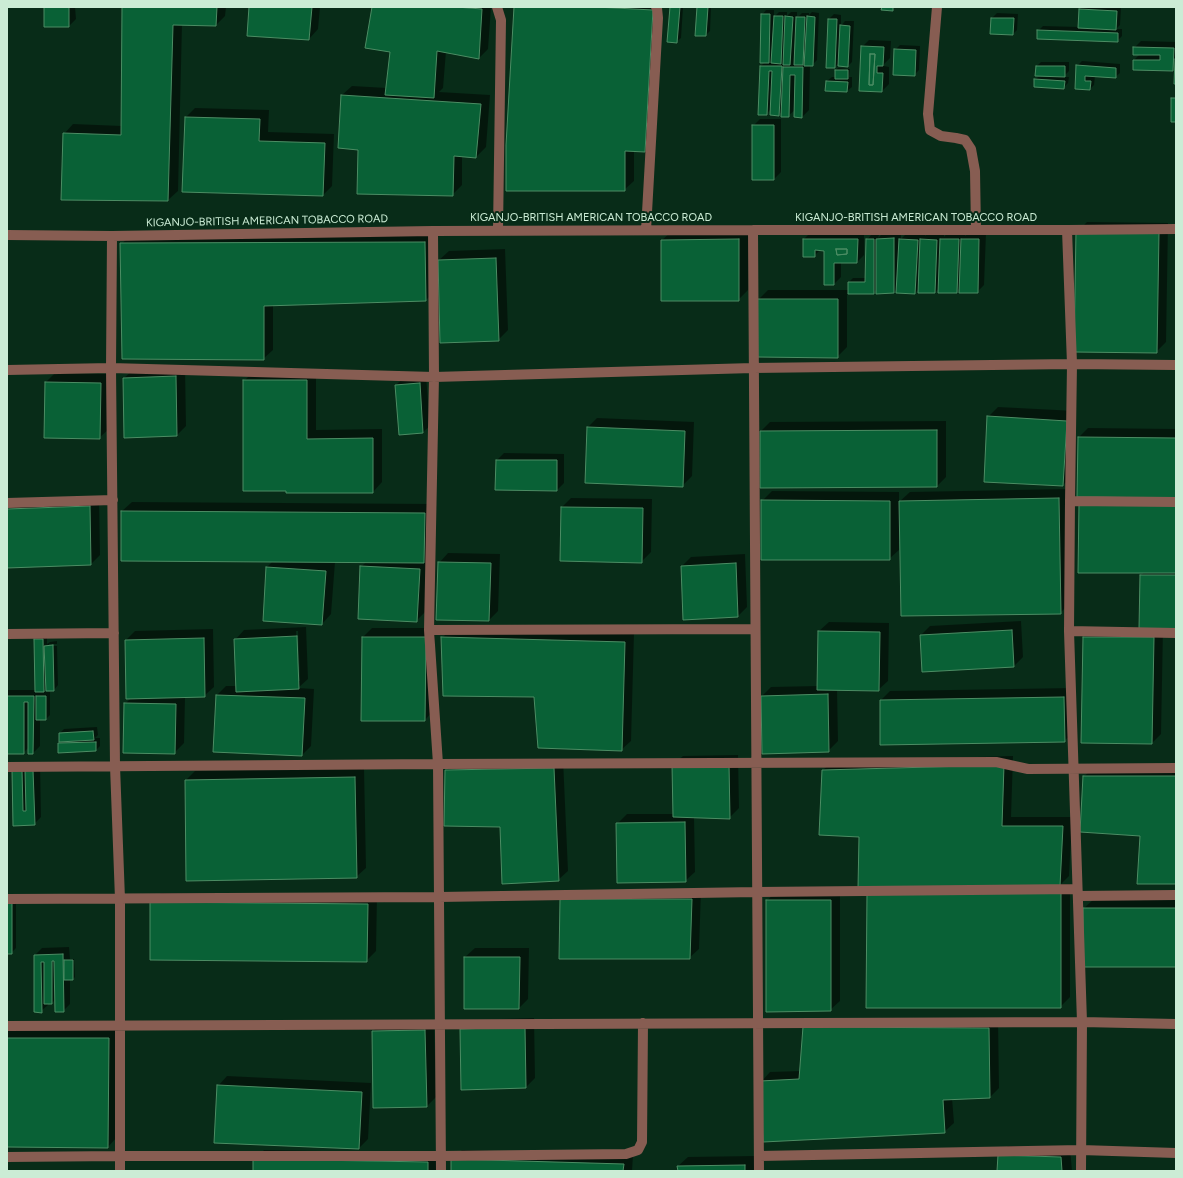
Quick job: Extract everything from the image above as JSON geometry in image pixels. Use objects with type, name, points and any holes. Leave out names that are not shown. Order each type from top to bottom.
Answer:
[{"type":"street","points":[[497,7],[500,20],[498,230]]},
{"type":"street","points":[[646,230],[658,18],[656,7]]},
{"type":"street","points":[[937,7],[928,114],[930,130],[941,136],[965,140],[971,149],[975,171],[976,230]]},
{"type":"street","name":"KIGANJO-BRITISH AMERICAN TOBACCO ROAD","points":[[7,235],[112,236],[498,230],[1176,229]]},
{"type":"street","points":[[753,230],[759,1171]]},
{"type":"street","points":[[1067,230],[1072,364],[1069,631],[1082,1022],[1081,1171]]},
{"type":"street","points":[[433,231],[434,377],[430,630],[438,764],[441,1171]]},
{"type":"street","points":[[112,236],[111,368],[115,766],[120,899],[120,1171]]},
{"type":"street","points":[[7,370],[111,368],[434,377],[753,368],[1072,364],[1176,366]]},
{"type":"street","points":[[7,503],[113,500]]},
{"type":"street","points":[[1070,501],[1176,502]]},
{"type":"street","points":[[430,630],[755,629]]},
{"type":"street","points":[[1069,631],[1176,633]]},
{"type":"street","points":[[7,634],[114,633]]},
{"type":"street","points":[[7,767],[756,762],[996,762],[1028,769],[1176,768]]},
{"type":"street","points":[[7,899],[439,897],[757,892],[1078,892],[1176,895]]},
{"type":"street","points":[[7,1026],[1082,1022],[1176,1024]]},
{"type":"street","points":[[7,1157],[626,1154],[638,1150],[642,1142],[643,1023]]},
{"type":"street","points":[[759,1156],[1081,1150],[1176,1153]]},
{"type":"building","points":[[44,7],[69,7],[69,27],[44,27]]},
{"type":"building","points":[[122,7],[217,7],[216,26],[173,25],[168,201],[61,200],[63,133],[121,135]]},
{"type":"building","points":[[249,7],[312,7],[309,40],[247,36]]},
{"type":"building","points":[[372,7],[456,7],[482,9],[479,59],[437,51],[434,98],[385,95],[390,52],[365,48]]},
{"type":"building","points":[[514,7],[596,7],[653,10],[645,152],[625,151],[625,191],[506,191],[506,145]]},
{"type":"building","points":[[670,7],[680,7],[677,43],[667,42]]},
{"type":"building","points":[[697,7],[708,7],[706,36],[695,36]]},
{"type":"building","points":[[882,7],[893,7],[893,11],[881,10]]},
{"type":"building","points":[[1079,9],[1117,11],[1116,30],[1078,28]]},
{"type":"building","points":[[761,14],[770,14],[769,63],[760,63]]},
{"type":"building","points":[[774,16],[783,16],[781,64],[771,63]]},
{"type":"building","points":[[785,16],[793,17],[790,65],[783,65]]},
{"type":"building","points":[[807,16],[815,17],[813,66],[804,66]]},
{"type":"building","points":[[796,17],[805,17],[803,65],[794,65]]},
{"type":"building","points":[[991,18],[1014,18],[1013,35],[990,34]]},
{"type":"building","points":[[828,19],[837,19],[835,68],[826,68]]},
{"type":"building","points":[[840,25],[850,26],[848,67],[838,66]]},
{"type":"building","points":[[1037,30],[1118,33],[1118,42],[1037,39]]},
{"type":"building","points":[[861,46],[884,47],[883,66],[877,66],[877,73],[883,73],[882,92],[859,91]],"holes":[[[870,54],[875,54],[873,85],[869,85]]]},
{"type":"building","points":[[1133,47],[1174,48],[1173,71],[1133,70],[1133,60],[1160,60],[1160,55],[1133,55]]},
{"type":"building","points":[[894,49],[916,50],[915,76],[893,75]]},
{"type":"building","points":[[870,54],[875,54],[873,85],[869,85]]},
{"type":"building","points":[[1175,59],[1176,84],[1174,84]]},
{"type":"building","points":[[1076,65],[1116,68],[1116,78],[1085,76],[1085,81],[1091,81],[1090,90],[1075,89]]},
{"type":"building","points":[[760,66],[782,66],[779,116],[770,115],[772,71],[769,71],[767,115],[758,115]]},
{"type":"building","points":[[1036,66],[1065,66],[1065,77],[1035,76]]},
{"type":"building","points":[[783,67],[803,67],[802,118],[794,117],[795,75],[790,75],[789,117],[781,117]]},
{"type":"building","points":[[835,70],[848,70],[848,79],[835,79]]},
{"type":"building","points":[[1034,79],[1065,81],[1064,89],[1034,87]]},
{"type":"building","points":[[826,81],[848,82],[847,92],[825,91]]},
{"type":"building","points":[[341,95],[481,104],[476,158],[454,156],[453,196],[357,194],[358,150],[338,148]]},
{"type":"building","points":[[1171,98],[1176,98],[1176,122],[1171,122]]},
{"type":"building","points":[[185,117],[260,119],[259,141],[325,143],[323,196],[182,192]]},
{"type":"building","points":[[752,125],[774,125],[774,180],[752,180]]},
{"type":"building","points":[[1076,231],[1159,232],[1157,353],[1074,352]]},
{"type":"building","points":[[894,238],[894,293],[876,294],[876,239]]},
{"type":"building","points":[[739,239],[739,301],[661,301],[661,240]]},
{"type":"building","points":[[803,239],[858,239],[857,263],[834,263],[834,285],[824,285],[824,251],[815,250],[815,257],[803,257]],"holes":[[[836,249],[847,249],[847,254],[837,255]]]},
{"type":"building","points":[[866,239],[874,239],[874,294],[848,294],[848,282],[865,282]]},
{"type":"building","points":[[899,239],[918,240],[915,294],[896,293]]},
{"type":"building","points":[[920,239],[937,240],[935,293],[918,293]]},
{"type":"building","points":[[940,239],[959,239],[957,293],[938,293]]},
{"type":"building","points":[[961,239],[979,239],[978,293],[959,293]]},
{"type":"building","points":[[425,242],[426,301],[264,306],[264,360],[122,359],[120,243]]},
{"type":"building","points":[[836,249],[847,249],[847,254],[837,255]]},
{"type":"building","points":[[496,258],[499,341],[440,343],[438,260]]},
{"type":"building","points":[[757,299],[838,299],[838,358],[757,357]]},
{"type":"building","points":[[176,376],[177,436],[124,438],[123,378]]},
{"type":"building","points":[[243,380],[307,380],[307,439],[373,438],[373,493],[286,493],[286,491],[243,491]]},
{"type":"building","points":[[45,382],[101,383],[100,439],[44,438]]},
{"type":"building","points":[[420,383],[423,433],[399,435],[395,385]]},
{"type":"building","points":[[987,416],[1067,421],[1063,486],[984,482]]},
{"type":"building","points":[[587,427],[685,431],[683,487],[585,483]]},
{"type":"building","points":[[937,430],[937,487],[760,488],[760,431]]},
{"type":"building","points":[[1078,437],[1176,438],[1176,498],[1077,497]]},
{"type":"building","points":[[496,460],[557,460],[557,491],[495,490]]},
{"type":"building","points":[[1059,498],[1061,614],[901,616],[899,501]]},
{"type":"building","points":[[761,500],[890,501],[890,560],[761,560]]},
{"type":"building","points":[[1079,504],[1176,505],[1176,573],[1078,573]]},
{"type":"building","points":[[90,506],[91,565],[7,568],[7,509]]},
{"type":"building","points":[[561,507],[643,508],[642,563],[560,561]]},
{"type":"building","points":[[121,511],[425,513],[424,563],[121,561]]},
{"type":"building","points":[[438,562],[491,563],[489,621],[436,620]]},
{"type":"building","points":[[736,563],[738,617],[683,620],[681,566]]},
{"type":"building","points":[[360,566],[420,569],[417,622],[358,619]]},
{"type":"building","points":[[266,567],[326,571],[322,625],[263,621]]},
{"type":"building","points":[[1140,575],[1176,575],[1176,629],[1139,629]]},
{"type":"building","points":[[1012,630],[1014,667],[922,672],[920,635]]},
{"type":"building","points":[[818,631],[880,632],[879,691],[817,690]]},
{"type":"building","points":[[297,636],[299,689],[236,692],[234,639]]},
{"type":"building","points":[[362,637],[426,637],[425,721],[361,721]]},
{"type":"building","points":[[441,637],[625,642],[622,751],[538,748],[534,697],[443,696]]},
{"type":"building","points":[[1083,637],[1154,637],[1152,744],[1081,743]]},
{"type":"building","points":[[204,638],[205,697],[126,699],[125,640]]},
{"type":"building","points":[[34,639],[43,639],[44,692],[35,692]]},
{"type":"building","points":[[53,645],[54,691],[46,691],[44,646]]},
{"type":"building","points":[[828,694],[829,752],[762,754],[761,696]]},
{"type":"building","points":[[216,695],[305,698],[302,756],[213,752]]},
{"type":"building","points":[[7,696],[34,696],[33,754],[28,754],[28,702],[24,702],[24,754],[7,754]]},
{"type":"building","points":[[36,696],[46,696],[46,720],[36,720]]},
{"type":"building","points":[[1064,697],[1065,742],[880,745],[880,700]]},
{"type":"building","points":[[124,703],[176,704],[175,754],[123,753]]},
{"type":"building","points":[[93,731],[94,740],[59,742],[59,733]]},
{"type":"building","points":[[96,742],[96,751],[58,753],[58,743]]},
{"type":"building","points":[[729,764],[730,819],[673,817],[672,765]]},
{"type":"building","points":[[1004,765],[1002,826],[1063,826],[1060,886],[858,888],[859,837],[819,835],[822,770]]},
{"type":"building","points":[[554,768],[559,881],[502,884],[500,827],[444,826],[445,770]]},
{"type":"building","points":[[12,770],[22,770],[23,811],[26,811],[25,770],[33,770],[35,825],[13,826]]},
{"type":"building","points":[[1083,776],[1176,776],[1176,884],[1137,884],[1140,836],[1080,832]]},
{"type":"building","points":[[355,777],[357,878],[186,881],[185,780]]},
{"type":"building","points":[[685,822],[686,882],[617,883],[616,823]]},
{"type":"building","points":[[867,893],[1061,893],[1061,1008],[866,1008]]},
{"type":"building","points":[[560,899],[692,899],[690,959],[559,959]]},
{"type":"building","points":[[766,900],[831,900],[831,1011],[766,1012]]},
{"type":"building","points":[[7,901],[12,901],[12,954],[7,954]]},
{"type":"building","points":[[150,902],[368,904],[367,962],[150,960]]},
{"type":"building","points":[[1083,908],[1176,908],[1176,967],[1083,967]]},
{"type":"building","points":[[63,954],[64,1012],[55,1012],[54,961],[52,961],[52,1004],[44,1004],[44,962],[41,962],[42,1013],[34,1012],[34,955]]},
{"type":"building","points":[[464,957],[520,957],[519,1009],[464,1009]]},
{"type":"building","points":[[64,960],[73,960],[73,980],[64,980]]},
{"type":"building","points":[[525,1027],[526,1088],[461,1090],[460,1029]]},
{"type":"building","points":[[803,1027],[989,1028],[990,1098],[943,1100],[945,1133],[763,1142],[760,1081],[799,1079]]},
{"type":"building","points":[[425,1030],[427,1107],[373,1108],[372,1031]]},
{"type":"building","points":[[7,1038],[109,1038],[108,1148],[7,1147]]},
{"type":"building","points":[[217,1085],[362,1092],[359,1149],[214,1143]]},
{"type":"building","points":[[998,1155],[1061,1157],[1062,1171],[997,1171]]},
{"type":"building","points":[[253,1159],[428,1162],[428,1171],[253,1171]]},
{"type":"building","points":[[451,1159],[624,1164],[623,1171],[451,1171]]},
{"type":"building","points":[[745,1165],[745,1171],[678,1171],[677,1166]]}]
